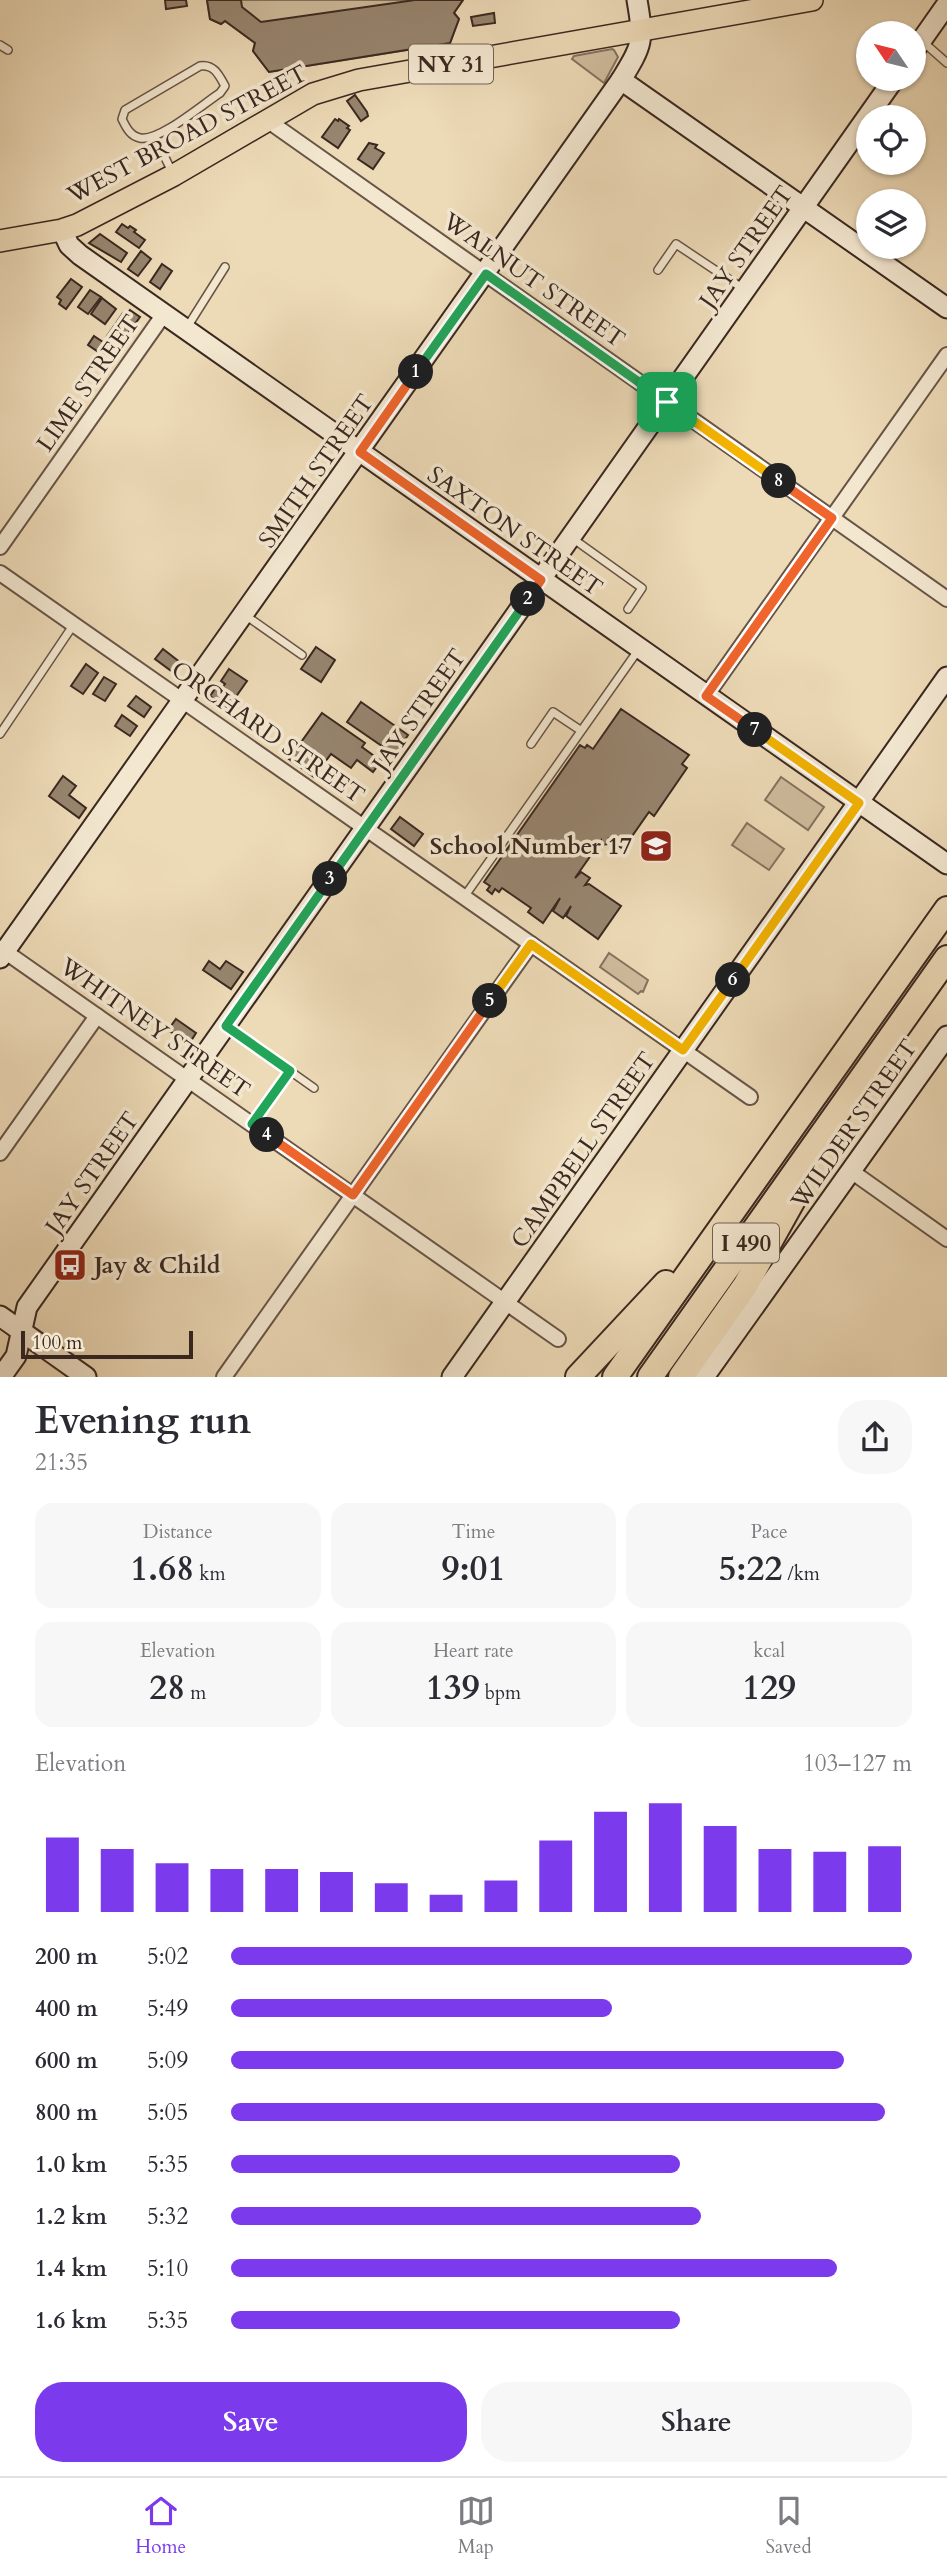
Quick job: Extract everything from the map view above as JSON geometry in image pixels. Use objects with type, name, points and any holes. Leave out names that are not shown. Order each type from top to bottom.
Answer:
[{"type":"highway","name":"I 490","points":[[615,1377],[947,909]]},
{"type":"highway","name":"I 490","points":[[650,1377],[947,958]]},
{"type":"highway","points":[[681,1377],[758,1266],[818,1160],[842,1108]]},
{"type":"highway","points":[[578,1377],[679,1269],[766,1164]]},
{"type":"main road","name":"WEST BROAD STREET","points":[[0,241],[62,230],[104,212],[313,94],[341,84],[812,0]]},
{"type":"street","name":"SMITH STREET","points":[[2,952],[184,701],[621,80],[640,46],[642,30],[637,0]]},
{"type":"street","points":[[926,33],[947,4]]},
{"type":"street","points":[[621,80],[947,308]]},
{"type":"street","name":"JAY STREET","points":[[2,1377],[16,1356],[27,1307],[886,91]]},
{"type":"street","name":"WALNUT STREET","points":[[267,120],[947,598]]},
{"type":"street","name":"SAXTON STREET","points":[[62,230],[69,244],[80,255],[943,861]]},
{"type":"street","name":"LIME STREET","points":[[0,547],[164,314]]},
{"type":"street","points":[[706,696],[947,355]]},
{"type":"street","name":"ORCHARD STREET","points":[[0,573],[750,1097]]},
{"type":"street","name":"CAMPBELL STREET","points":[[453,1377],[947,677]]},
{"type":"street","points":[[224,1377],[531,944]]},
{"type":"street","name":"WHITNEY STREET","points":[[2,952],[558,1339]]},
{"type":"street","points":[[0,1153],[97,1016]]},
{"type":"street","name":"WILDER STREET","points":[[704,1377],[947,1036]]},
{"type":"street","points":[[851,1171],[947,1239]]},
{"type":"street","points":[[0,1316],[86,1377]]},
{"type":"lane","points":[[0,45],[8,50]]},
{"type":"lane","points":[[926,51],[947,63]]},
{"type":"lane","points":[[200,66],[214,68],[225,86],[220,93],[155,137],[140,138],[129,132],[122,119],[125,110],[200,66]]},
{"type":"lane","points":[[155,137],[173,175]]},
{"type":"lane","points":[[657,270],[676,244],[746,290]]},
{"type":"lane","points":[[185,330],[225,267]]},
{"type":"lane","points":[[571,538],[642,588],[628,609]]},
{"type":"lane","points":[[245,615],[302,655]]},
{"type":"lane","points":[[0,734],[74,624]]},
{"type":"lane","points":[[464,897],[639,649]]},
{"type":"lane","points":[[531,744],[553,712],[580,730]]},
{"type":"lane","points":[[226,1026],[314,1088]]},
{"type":"lane","points":[[252,1124],[290,1071]]},
{"type":"shaded area","points":[[207,0],[463,0],[454,13],[459,19],[450,43],[269,72],[253,51],[255,43],[225,21],[221,24],[210,19]]},
{"type":"shaded area","points":[[612,49],[618,57],[604,83],[572,59],[574,56]]},
{"type":"shaded area","points":[[781,777],[824,807],[808,830],[765,800]]},
{"type":"shaded area","points":[[747,823],[784,849],[769,870],[732,845]]},
{"type":"shaded area","points":[[609,953],[648,980],[643,992],[638,994],[600,967]]},
{"type":"building","points":[[165,0],[186,0],[187,6],[166,9]]},
{"type":"building","points":[[207,0],[241,0],[242,7],[261,22],[415,0],[463,0],[454,13],[459,19],[450,43],[269,72],[253,51],[255,43],[225,21],[221,24],[210,19]]},
{"type":"building","points":[[494,13],[495,23],[473,26],[471,17]]},
{"type":"building","points":[[355,95],[368,116],[361,121],[347,101]]},
{"type":"building","points":[[335,119],[349,126],[347,128],[350,130],[338,148],[322,137]]},
{"type":"building","points":[[369,143],[377,145],[375,148],[384,153],[373,169],[358,159]]},
{"type":"building","points":[[122,224],[136,230],[134,232],[145,240],[139,248],[116,232]]},
{"type":"building","points":[[100,234],[127,253],[121,262],[89,243]]},
{"type":"building","points":[[141,251],[151,259],[138,276],[128,269]]},
{"type":"building","points":[[162,264],[172,271],[160,289],[150,282]]},
{"type":"building","points":[[71,279],[82,287],[66,309],[59,304],[61,300],[57,297]]},
{"type":"building","points":[[90,290],[101,297],[88,314],[78,307]]},
{"type":"building","points":[[102,298],[116,309],[105,324],[91,314]]},
{"type":"building","points":[[130,310],[140,317],[116,350],[106,343],[110,337],[107,336],[123,313],[126,316]]},
{"type":"building","points":[[94,336],[109,346],[103,355],[88,345]]},
{"type":"building","points":[[316,647],[335,660],[321,682],[301,669]]},
{"type":"building","points":[[163,649],[181,663],[174,673],[155,659]]},
{"type":"building","points":[[86,664],[98,673],[83,694],[71,686]]},
{"type":"building","points":[[229,669],[247,681],[228,708],[210,696],[217,686],[221,689],[225,684],[221,681]]},
{"type":"building","points":[[104,677],[116,684],[105,701],[93,694]]},
{"type":"building","points":[[136,696],[151,707],[144,717],[128,706]]},
{"type":"building","points":[[361,702],[408,735],[395,755],[347,722]]},
{"type":"building","points":[[621,709],[689,755],[682,764],[687,768],[654,816],[649,812],[623,849],[609,839],[610,844],[601,845],[601,841],[575,878],[581,872],[590,878],[585,885],[589,884],[621,906],[598,939],[566,916],[571,906],[563,918],[553,911],[560,898],[543,923],[528,912],[531,908],[502,888],[499,892],[495,889],[492,894],[487,890],[490,886],[484,882],[580,745],[593,749]]},
{"type":"building","points":[[322,713],[365,743],[362,747],[381,761],[373,772],[357,760],[351,768],[331,754],[314,777],[289,759]]},
{"type":"building","points":[[122,715],[137,726],[130,736],[115,726]]},
{"type":"building","points":[[63,776],[76,786],[69,795],[86,808],[79,818],[49,796]]},
{"type":"building","points":[[400,817],[423,834],[414,846],[391,829]]},
{"type":"building","points":[[209,961],[220,969],[226,961],[243,972],[231,989],[203,970]]},
{"type":"building","points":[[176,1019],[196,1033],[189,1044],[168,1030]]},
{"type":"place","name":"School Number 17","points":[[656,846]]},
{"type":"place","name":"Jay & Child","points":[[70,1265]]},
{"type":"route","points":[[486,274],[667,402],[832,518],[706,696],[859,803],[683,1050],[531,944],[353,1195],[252,1124],[290,1071],[226,1026],[541,580],[360,452],[486,274]]}]
